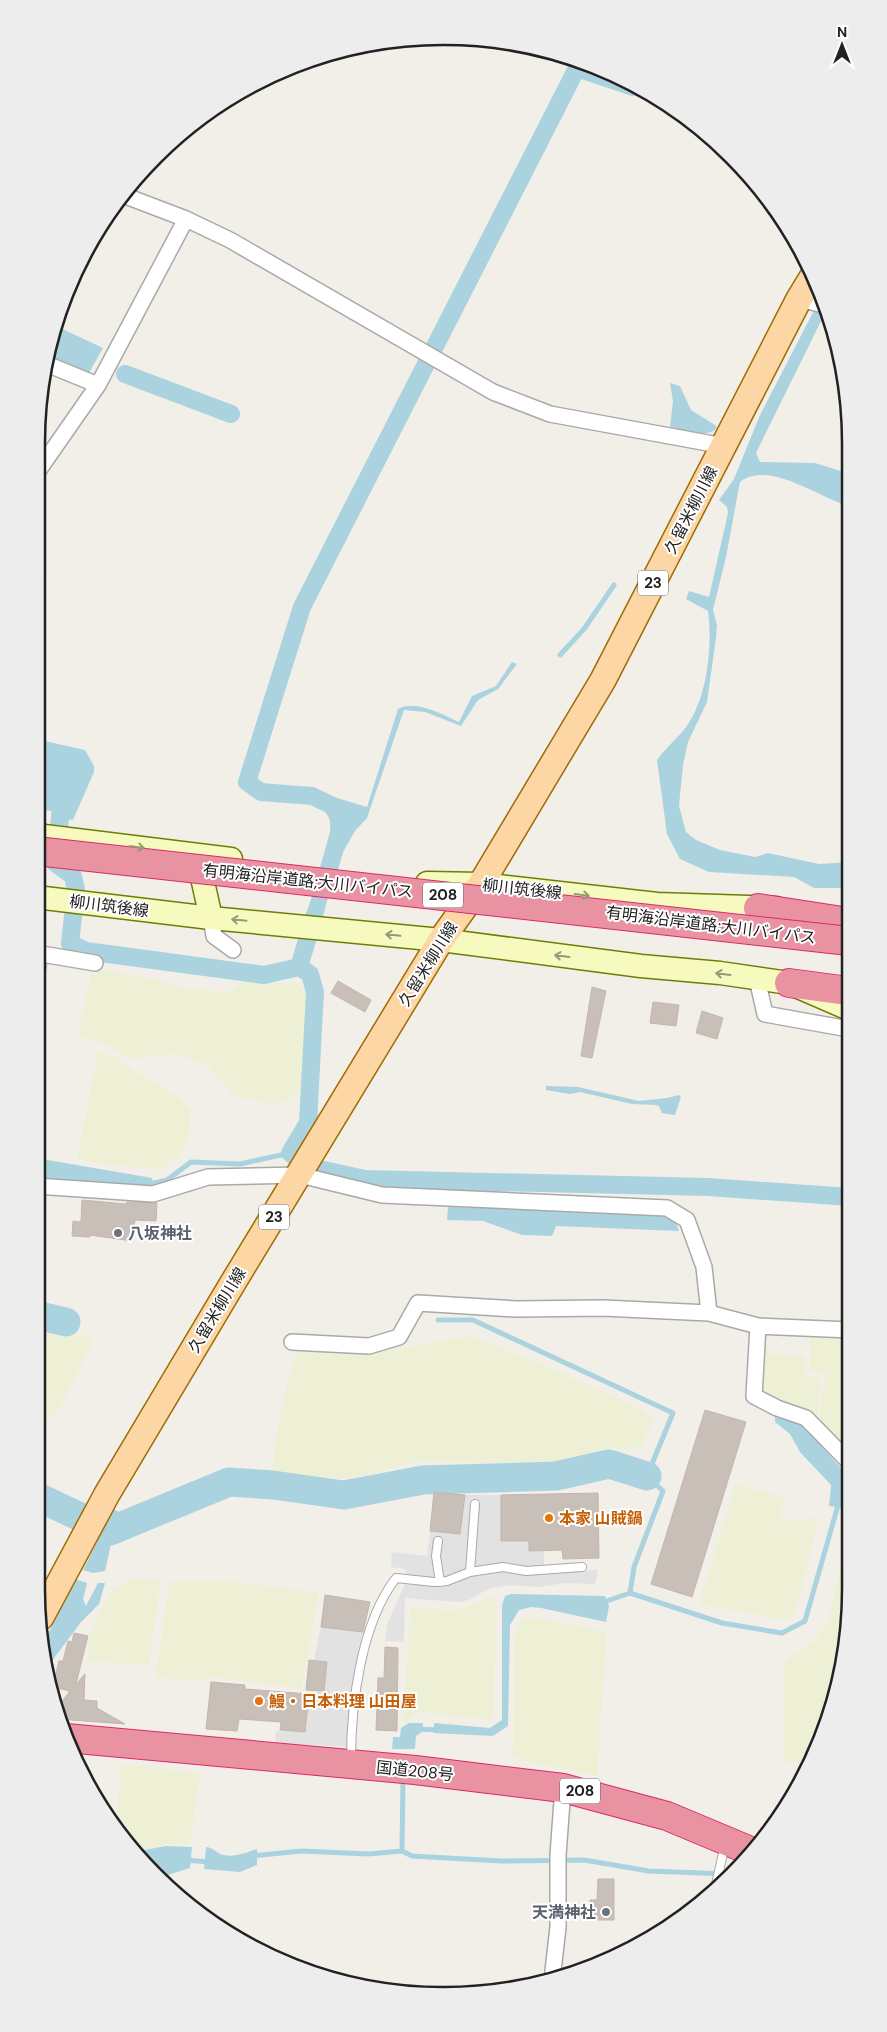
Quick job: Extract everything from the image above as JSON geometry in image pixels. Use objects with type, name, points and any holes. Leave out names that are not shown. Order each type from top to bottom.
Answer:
[{"type":"highway","name":"有明海沿岸道路;大川バイパス","points":[[45,841],[842,940]]},
{"type":"highway","name":"有明海沿岸道路;大川バイパス","points":[[45,862],[338,892],[842,949]]},
{"type":"highway","points":[[758,908],[842,921]]},
{"type":"highway","points":[[789,983],[842,990]]},
{"type":"highway","name":"国道208号","points":[[74,1739],[415,1770],[563,1788],[636,1806],[740,1852]]},
{"type":"main road","name":"久留米柳川線","points":[[46,1608],[107,1494],[441,940],[481,884],[603,680],[809,283]]},
{"type":"main road","name":"柳川筑後線","points":[[45,841],[89,840],[417,883],[481,884],[657,904],[758,908],[842,908]]},
{"type":"main road","points":[[197,855],[211,918]]},
{"type":"main road","name":"柳川筑後線","points":[[45,898],[211,918],[441,940],[789,983],[842,1006]]},
{"type":"street","points":[[130,198],[186,219],[230,240],[493,392],[550,414],[724,446]]},
{"type":"street","points":[[45,461],[98,385],[186,219]]},
{"type":"street","points":[[799,299],[817,303]]},
{"type":"street","points":[[53,367],[98,385]]},
{"type":"street","points":[[211,918],[214,936],[233,950]]},
{"type":"street","points":[[45,955],[95,963]]},
{"type":"street","points":[[757,979],[765,1014],[842,1028]]},
{"type":"street","points":[[45,1187],[153,1194],[208,1177],[300,1175],[382,1195],[667,1208],[687,1220],[704,1267],[709,1313]]},
{"type":"street","points":[[292,1342],[369,1346],[399,1337],[418,1303],[516,1309],[603,1308],[709,1313],[758,1326],[842,1330]]},
{"type":"street","points":[[758,1326],[754,1396],[777,1408],[806,1418],[842,1455]]},
{"type":"street","points":[[554,1971],[553,1964],[559,1916],[558,1859],[563,1788]]},
{"type":"lane","points":[[470,1572],[475,1504]]},
{"type":"lane","points":[[438,1541],[436,1556],[440,1582]]},
{"type":"lane","points":[[351,1764],[356,1697],[363,1659],[372,1624],[385,1592],[396,1578],[440,1582],[470,1572],[503,1568],[526,1571],[582,1567]]},
{"type":"lane","points":[[732,1862],[740,1852]]},
{"type":"green space","points":[[93,969],[139,976],[190,989],[230,992],[243,981],[298,984],[305,991],[307,1002],[301,1091],[277,1105],[232,1095],[208,1065],[175,1054],[132,1059],[100,1042],[77,1036]]},
{"type":"green space","points":[[98,1051],[118,1058],[134,1071],[176,1095],[191,1110],[188,1140],[178,1157],[162,1168],[154,1170],[77,1160]]},
{"type":"green space","points":[[45,1328],[94,1339],[60,1407],[48,1419],[45,1419]]},
{"type":"green space","points":[[471,1336],[549,1367],[643,1410],[653,1420],[642,1447],[636,1449],[599,1449],[577,1459],[536,1464],[420,1461],[350,1479],[272,1472],[276,1436],[287,1384],[298,1352],[364,1355]]},
{"type":"green space","points":[[810,1338],[842,1338],[842,1448],[824,1431],[819,1421],[825,1374],[809,1370]]},
{"type":"green space","points":[[764,1344],[772,1355],[805,1356],[805,1374],[821,1379],[817,1417],[782,1400],[761,1396]]},
{"type":"green space","points":[[736,1484],[786,1498],[778,1522],[814,1518],[818,1522],[794,1617],[780,1619],[699,1604]]},
{"type":"green space","points":[[842,1558],[839,1641],[821,1717],[802,1764],[784,1761],[783,1664],[817,1638],[829,1620]]},
{"type":"green space","points":[[134,1578],[161,1580],[149,1666],[88,1661],[89,1641],[98,1614],[113,1590]]},
{"type":"green space","points":[[170,1581],[235,1582],[319,1593],[301,1688],[205,1676],[204,1682],[155,1677]]},
{"type":"green space","points":[[496,1597],[494,1714],[489,1720],[419,1712],[403,1725],[410,1606],[452,1611]]},
{"type":"green space","points":[[524,1618],[536,1618],[607,1632],[597,1776],[522,1761],[520,1757],[513,1756],[514,1638],[518,1625]]},
{"type":"green space","points":[[121,1764],[200,1773],[190,1844],[169,1844],[142,1848],[117,1817]]},
{"type":"shaded area","points":[[465,1495],[501,1495],[501,1541],[529,1541],[529,1551],[544,1551],[544,1573],[598,1570],[595,1584],[565,1583],[539,1587],[509,1585],[488,1589],[469,1600],[459,1602],[405,1598],[404,1642],[385,1641],[388,1622],[404,1586],[406,1569],[391,1567],[392,1552],[427,1556],[430,1531],[460,1534]]},
{"type":"shaded area","points":[[321,1627],[366,1632],[368,1647],[359,1695],[358,1720],[350,1734],[349,1747],[275,1743],[276,1731],[305,1732],[308,1706],[315,1705],[316,1691],[324,1691],[327,1662],[314,1660]]},
{"type":"water","points":[[817,305],[822,319],[756,453],[760,462],[815,463],[842,471],[842,504],[793,482],[779,478],[764,475],[751,476],[740,482],[726,557],[713,610],[717,625],[707,702],[688,742],[683,765],[679,806],[686,832],[696,840],[720,850],[755,857],[768,853],[819,864],[842,862],[842,888],[814,888],[794,877],[709,872],[680,859],[667,834],[657,760],[683,731],[691,719],[703,690],[709,657],[708,611],[686,599],[689,591],[709,597],[728,513],[727,507],[719,500],[734,479],[760,415]]},
{"type":"water","points":[[62,329],[103,348],[89,373],[55,359]]},
{"type":"water","points":[[670,383],[680,386],[691,410],[717,428],[707,433],[701,433],[670,427],[673,401]]},
{"type":"water","points":[[512,662],[517,664],[498,689],[478,700],[461,726],[425,712],[404,710],[367,818],[355,831],[343,852],[325,850],[330,829],[329,818],[321,808],[313,803],[314,791],[367,807],[398,709],[405,706],[421,707],[459,722],[472,696],[496,686]]},
{"type":"water","points":[[45,741],[85,750],[94,766],[94,772],[73,820],[58,818],[57,811],[45,810]]},
{"type":"water","points":[[318,878],[332,882],[322,920],[305,917]]},
{"type":"water","points":[[546,1086],[578,1087],[639,1101],[679,1095],[681,1097],[675,1115],[662,1113],[659,1106],[656,1105],[632,1104],[580,1092],[570,1094],[546,1090]]},
{"type":"water","points":[[45,1160],[152,1178],[154,1188],[45,1180]]},
{"type":"water","points":[[448,1207],[660,1213],[675,1220],[679,1231],[556,1226],[552,1236],[522,1235],[483,1221],[447,1220]]},
{"type":"water","points":[[775,1415],[801,1424],[842,1469],[842,1508],[829,1506],[831,1485],[800,1452],[790,1434],[775,1422]]},
{"type":"water","points":[[186,1491],[195,1508],[111,1544],[105,1571],[93,1573],[83,1570],[114,1509],[126,1517]]},
{"type":"water","points":[[75,1579],[87,1583],[83,1599],[86,1606],[98,1583],[105,1583],[99,1604],[81,1622],[52,1661],[48,1636],[57,1612]]},
{"type":"water","points":[[511,1594],[605,1596],[609,1606],[606,1622],[541,1608],[531,1607],[519,1610],[510,1625],[508,1726],[493,1736],[434,1733],[434,1723],[490,1728],[502,1720],[502,1605],[505,1596]]},
{"type":"water","points":[[409,1723],[423,1723],[422,1732],[416,1736],[415,1749],[392,1749],[393,1737],[400,1737],[401,1728]]},
{"type":"water","points":[[166,1846],[192,1847],[190,1868],[168,1875],[143,1850]]},
{"type":"water","points":[[206,1847],[228,1856],[257,1849],[257,1865],[240,1872],[204,1869]]},
{"type":"building","points":[[338,981],[371,1000],[365,1012],[331,993]]},
{"type":"building","points":[[592,987],[606,991],[592,1058],[581,1056]]},
{"type":"building","points":[[653,1002],[679,1005],[676,1026],[650,1023]]},
{"type":"building","points":[[702,1011],[723,1018],[717,1039],[696,1033]]},
{"type":"building","points":[[82,1200],[126,1204],[127,1202],[157,1203],[156,1221],[135,1220],[132,1241],[90,1235],[90,1237],[72,1236],[73,1221],[81,1222]]},
{"type":"building","points":[[705,1410],[746,1422],[692,1597],[651,1584]]},
{"type":"building","points":[[434,1492],[465,1495],[460,1534],[430,1531]]},
{"type":"building","name":"本家 山賊鍋","points":[[598,1493],[599,1558],[563,1559],[562,1550],[529,1551],[529,1541],[501,1541],[501,1495]]},
{"type":"building","points":[[325,1595],[370,1602],[363,1632],[321,1627]]},
{"type":"building","points":[[74,1633],[88,1636],[76,1684],[85,1674],[84,1700],[97,1701],[97,1708],[125,1724],[67,1720],[62,1702],[70,1691],[58,1688],[59,1683],[57,1683],[55,1676],[59,1661],[63,1661],[68,1641],[72,1642]]},
{"type":"building","points":[[385,1647],[398,1648],[397,1731],[376,1730],[378,1678],[384,1678]]},
{"type":"building","points":[[309,1660],[327,1662],[324,1691],[306,1690]]},
{"type":"building","name":"鰻・日本料理 山田屋","points":[[211,1682],[245,1685],[245,1689],[309,1694],[305,1732],[280,1730],[281,1722],[239,1719],[237,1731],[206,1729]]},
{"type":"building","points":[[598,1879],[614,1879],[614,1920],[590,1920],[590,1900],[597,1900]]},
{"type":"waterway","points":[[335,807],[312,796],[261,792],[247,782],[302,607],[577,68],[580,69]]},
{"type":"waterway","points":[[125,374],[231,414]]},
{"type":"waterway","points":[[560,655],[584,629],[614,585]]},
{"type":"waterway","points":[[45,787],[61,808],[55,863],[73,876],[76,890],[70,943],[86,951],[264,975],[299,967],[310,974],[315,992],[308,1123],[290,1153],[299,1160]]},
{"type":"waterway","points":[[322,892],[341,828]]},
{"type":"waterway","points":[[299,967],[314,917]]},
{"type":"waterway","points":[[146,1185],[167,1180],[191,1162],[240,1164],[290,1153]]},
{"type":"waterway","points":[[324,1170],[365,1179],[708,1187],[842,1196]]},
{"type":"waterway","points":[[45,1317],[66,1322]]},
{"type":"waterway","points":[[438,1320],[473,1320],[673,1413],[647,1476],[663,1491],[634,1567],[630,1593],[601,1603]]},
{"type":"waterway","points":[[45,1500],[110,1531],[229,1482],[273,1485],[344,1495],[423,1480],[556,1476],[609,1464],[647,1476]]},
{"type":"waterway","points":[[630,1593],[722,1623],[782,1633],[805,1621],[839,1502]]},
{"type":"waterway","points":[[417,1729],[439,1730]]},
{"type":"waterway","points":[[402,1851],[403,1777]]},
{"type":"waterway","points":[[252,1856],[301,1851],[368,1854],[402,1851],[412,1856],[501,1861],[584,1860],[649,1871],[721,1874]]},
{"type":"waterway","points":[[185,1860],[209,1862]]},
{"type":"place","name":"八坂神社","points":[[118,1233]]},
{"type":"place","name":"本家 山賊鍋","points":[[549,1518]]},
{"type":"place","name":"鰻・日本料理 山田屋","points":[[259,1701]]},
{"type":"place","name":"天満神社","points":[[606,1912]]}]
